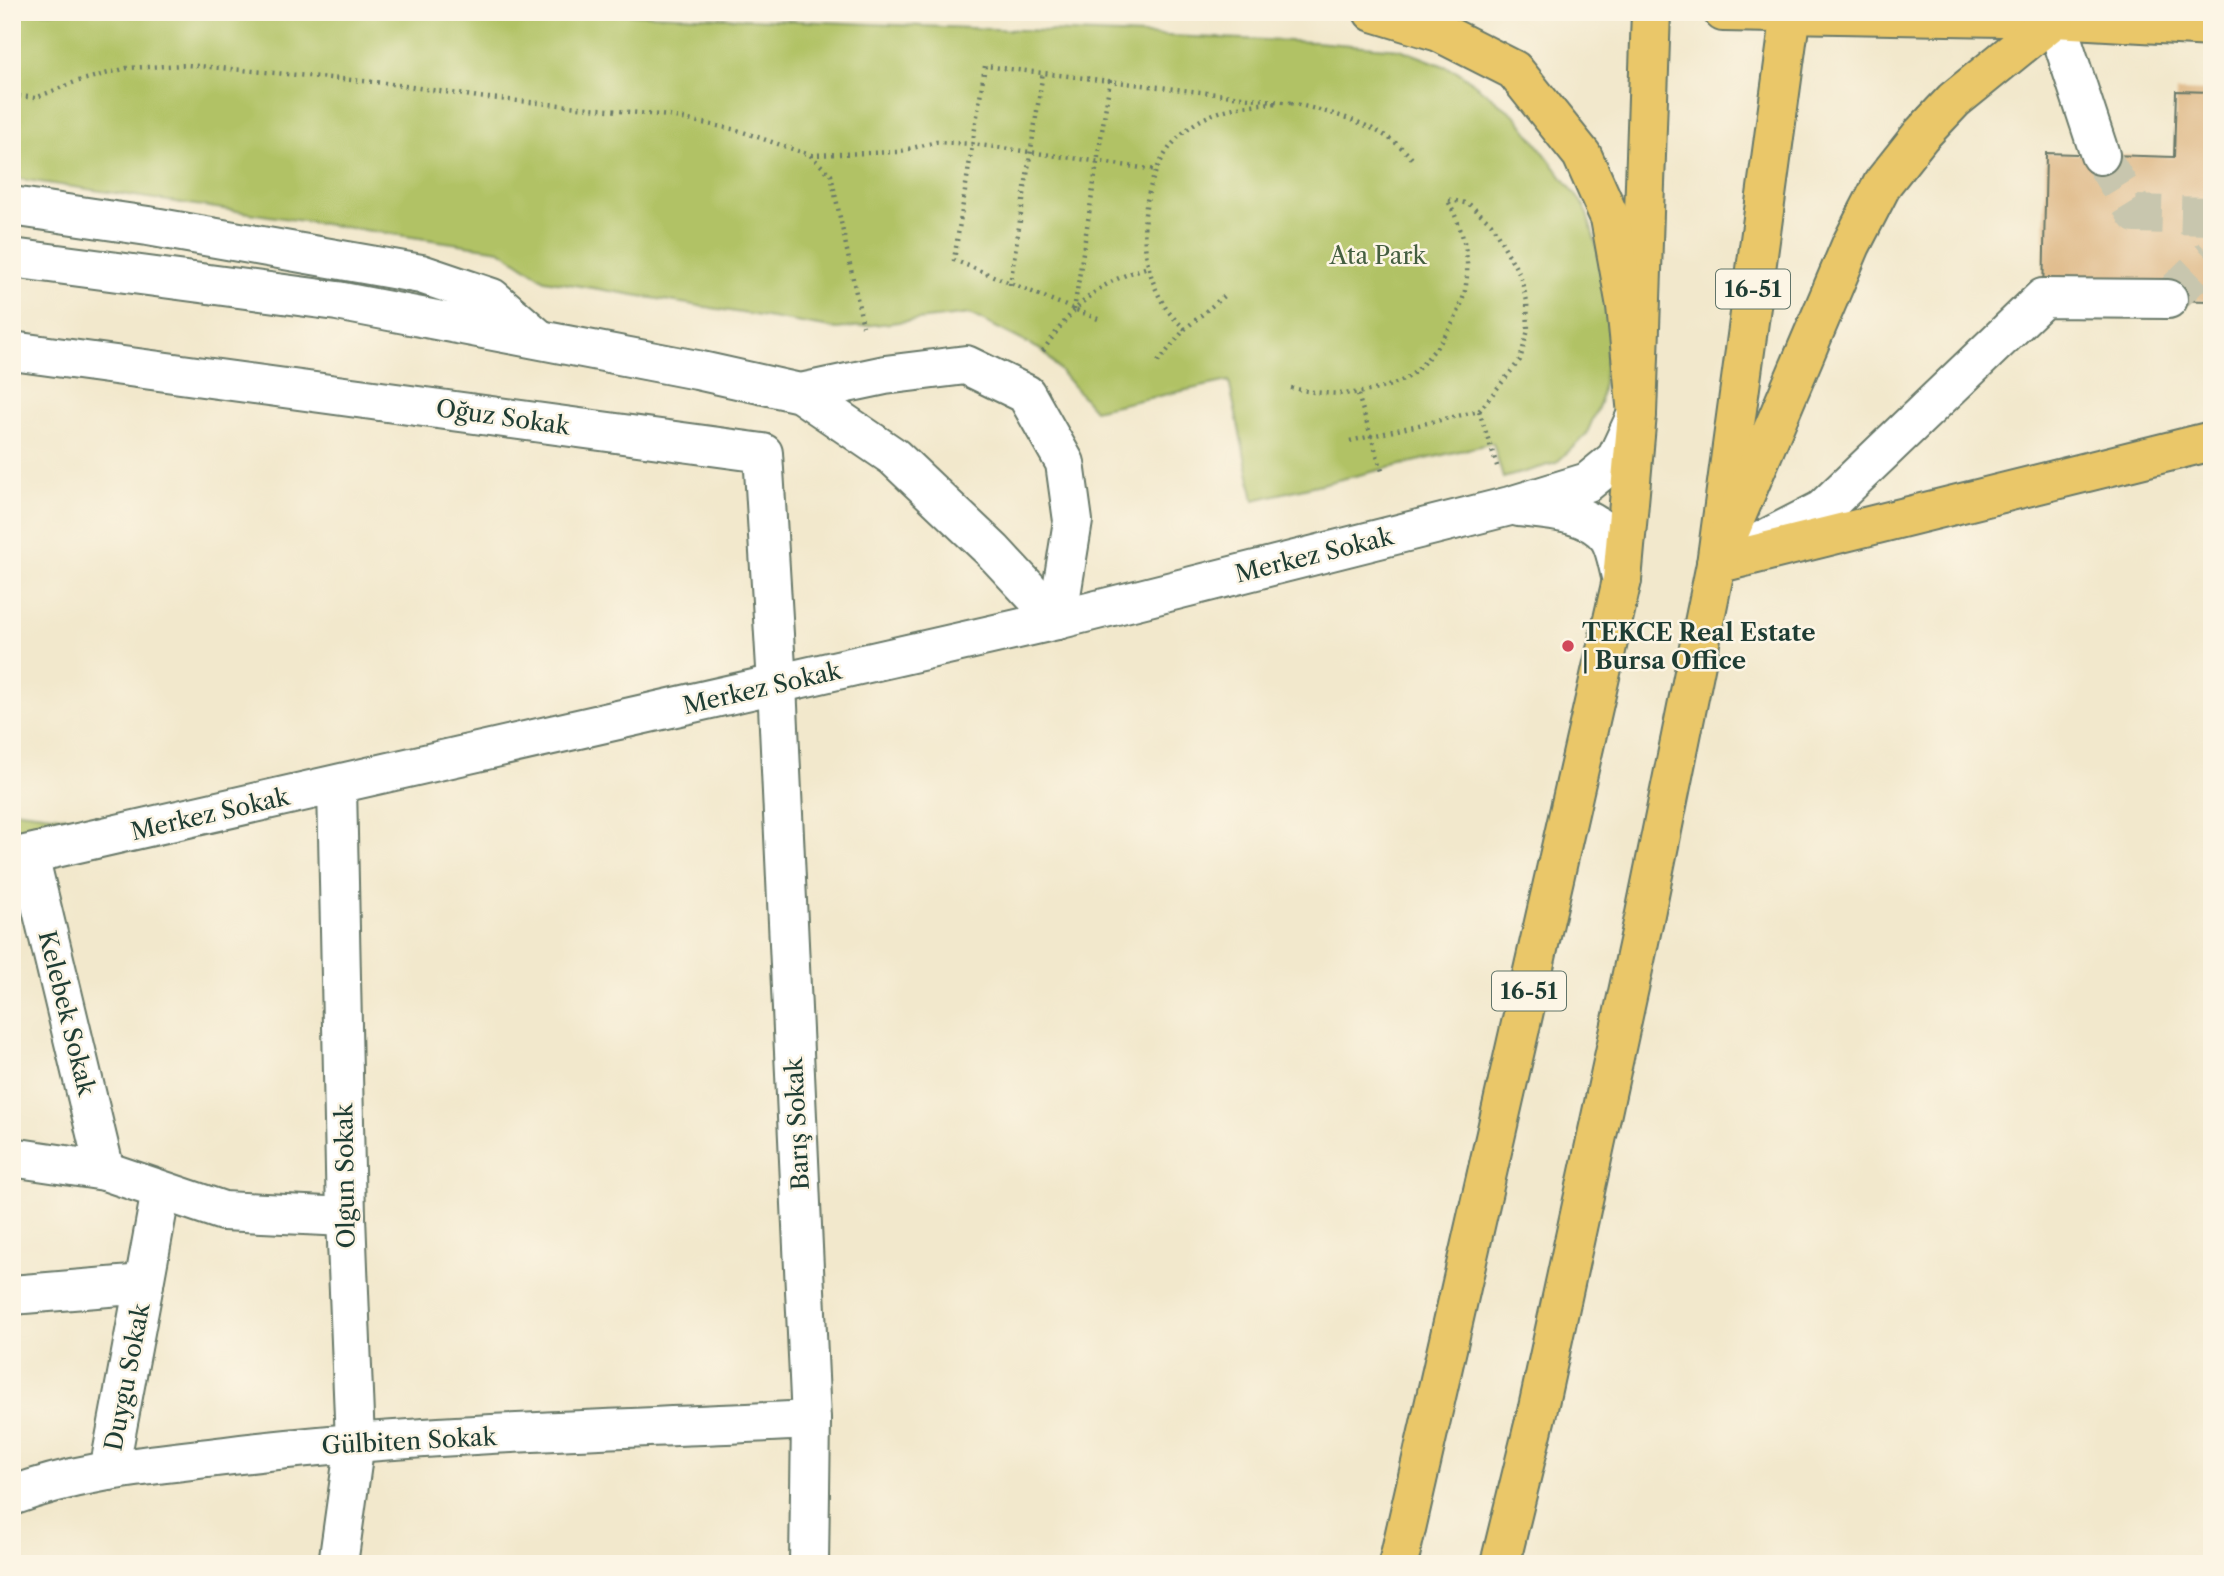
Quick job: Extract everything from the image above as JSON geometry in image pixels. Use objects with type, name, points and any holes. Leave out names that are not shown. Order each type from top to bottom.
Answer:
[{"type":"main road","points":[[1373,12],[1439,32],[1514,70],[1581,155],[1610,218],[1626,306],[1637,414]]},
{"type":"main road","points":[[1637,414],[1651,12]]},
{"type":"main road","points":[[1723,12],[2054,18],[2212,27]]},
{"type":"main road","name":"16-51","points":[[1500,1564],[1541,1394],[1716,564],[1791,13]]},
{"type":"main road","points":[[1716,564],[1851,245],[1883,183],[1920,135],[1955,100],[2054,18]]},
{"type":"main road","name":"16-51","points":[[1398,1564],[1622,580],[1637,414]]},
{"type":"main road","points":[[1716,564],[2212,441]]},
{"type":"street","points":[[2054,18],[2099,155]]},
{"type":"street","points":[[12,206],[148,226],[421,274],[492,298],[539,339]]},
{"type":"street","points":[[12,258],[337,301],[800,393],[894,457],[993,551],[1057,620]]},
{"type":"street","points":[[1716,564],[1822,510],[2043,298],[2168,299]]},
{"type":"street","name":"Oğuz Sokak","points":[[12,351],[763,453],[777,684]]},
{"type":"street","points":[[800,393],[885,374],[966,365],[1026,394],[1065,463],[1073,522],[1057,620]]},
{"type":"street","name":"Merkez Sokak","points":[[21,857],[1057,620],[1510,506],[1588,482],[1616,459],[1637,414]]},
{"type":"street","points":[[1510,506],[1552,510],[1592,522],[1610,539],[1622,580]]},
{"type":"street","name":"Barış Sokak","points":[[777,684],[811,1420],[808,1564]]},
{"type":"street","name":"Olgun Sokak","points":[[337,786],[346,1217],[355,1443],[338,1564]]},
{"type":"street","name":"Kelebek Sokak","points":[[21,857],[105,1171]]},
{"type":"street","points":[[12,1157],[105,1171],[223,1211],[346,1217]]},
{"type":"street","name":"Duygu Sokak","points":[[109,1471],[160,1191]]},
{"type":"street","name":"Duygu Sokak","points":[[12,1295],[144,1284]]},
{"type":"street","name":"Gülbiten Sokak","points":[[12,1496],[55,1480],[109,1471],[355,1443],[811,1420]]},
{"type":"path","points":[[12,95],[35,98],[75,82],[127,68],[187,65],[386,83],[479,97],[669,116],[737,130],[810,155],[897,152],[936,142],[1029,151],[1157,170]]},
{"type":"path","points":[[1098,319],[954,260],[985,66],[1291,103],[1339,114],[1405,149],[1414,161]]},
{"type":"path","points":[[1010,285],[1029,151],[1044,72]]},
{"type":"path","points":[[1073,310],[1110,80]]},
{"type":"path","points":[[1185,329],[1164,305],[1148,267],[1142,232],[1160,160],[1184,133],[1208,116],[1244,105],[1291,103]]},
{"type":"path","points":[[810,155],[831,175],[863,326]]},
{"type":"path","points":[[1291,388],[1322,395],[1358,395],[1404,380],[1446,335],[1460,307],[1469,276],[1467,249],[1460,223],[1447,199],[1469,204],[1491,223],[1510,253],[1527,301],[1528,330],[1520,360],[1479,411],[1369,434],[1350,441]]},
{"type":"path","points":[[1044,351],[1086,296],[1113,280],[1148,267]]},
{"type":"path","points":[[1158,362],[1185,329],[1226,295]]},
{"type":"path","points":[[1358,395],[1383,474]]},
{"type":"path","points":[[1479,411],[1510,506]]},
{"type":"green space","name":"Ata Park","points":[[12,12],[578,12],[1315,42],[1400,49],[1457,71],[1516,116],[1585,207],[1607,282],[1609,343],[1600,403],[1586,435],[1556,463],[1503,478],[1493,443],[1254,500],[1229,381],[1094,410],[1043,351],[970,314],[837,329],[545,280],[500,250],[12,178]]},
{"type":"green space","points":[[12,810],[75,818],[53,833],[12,841]]},
{"type":"building","points":[[2176,91],[2212,92],[2212,301],[2043,298],[2046,153],[2174,157]]},
{"type":"tunnel","points":[[2100,155],[2136,214],[2212,216]]},
{"type":"tunnel","points":[[2168,299],[2212,256]]},
{"type":"place","name":"TEKCE Real Estate | Bursa Office","points":[[1568,646]]}]
